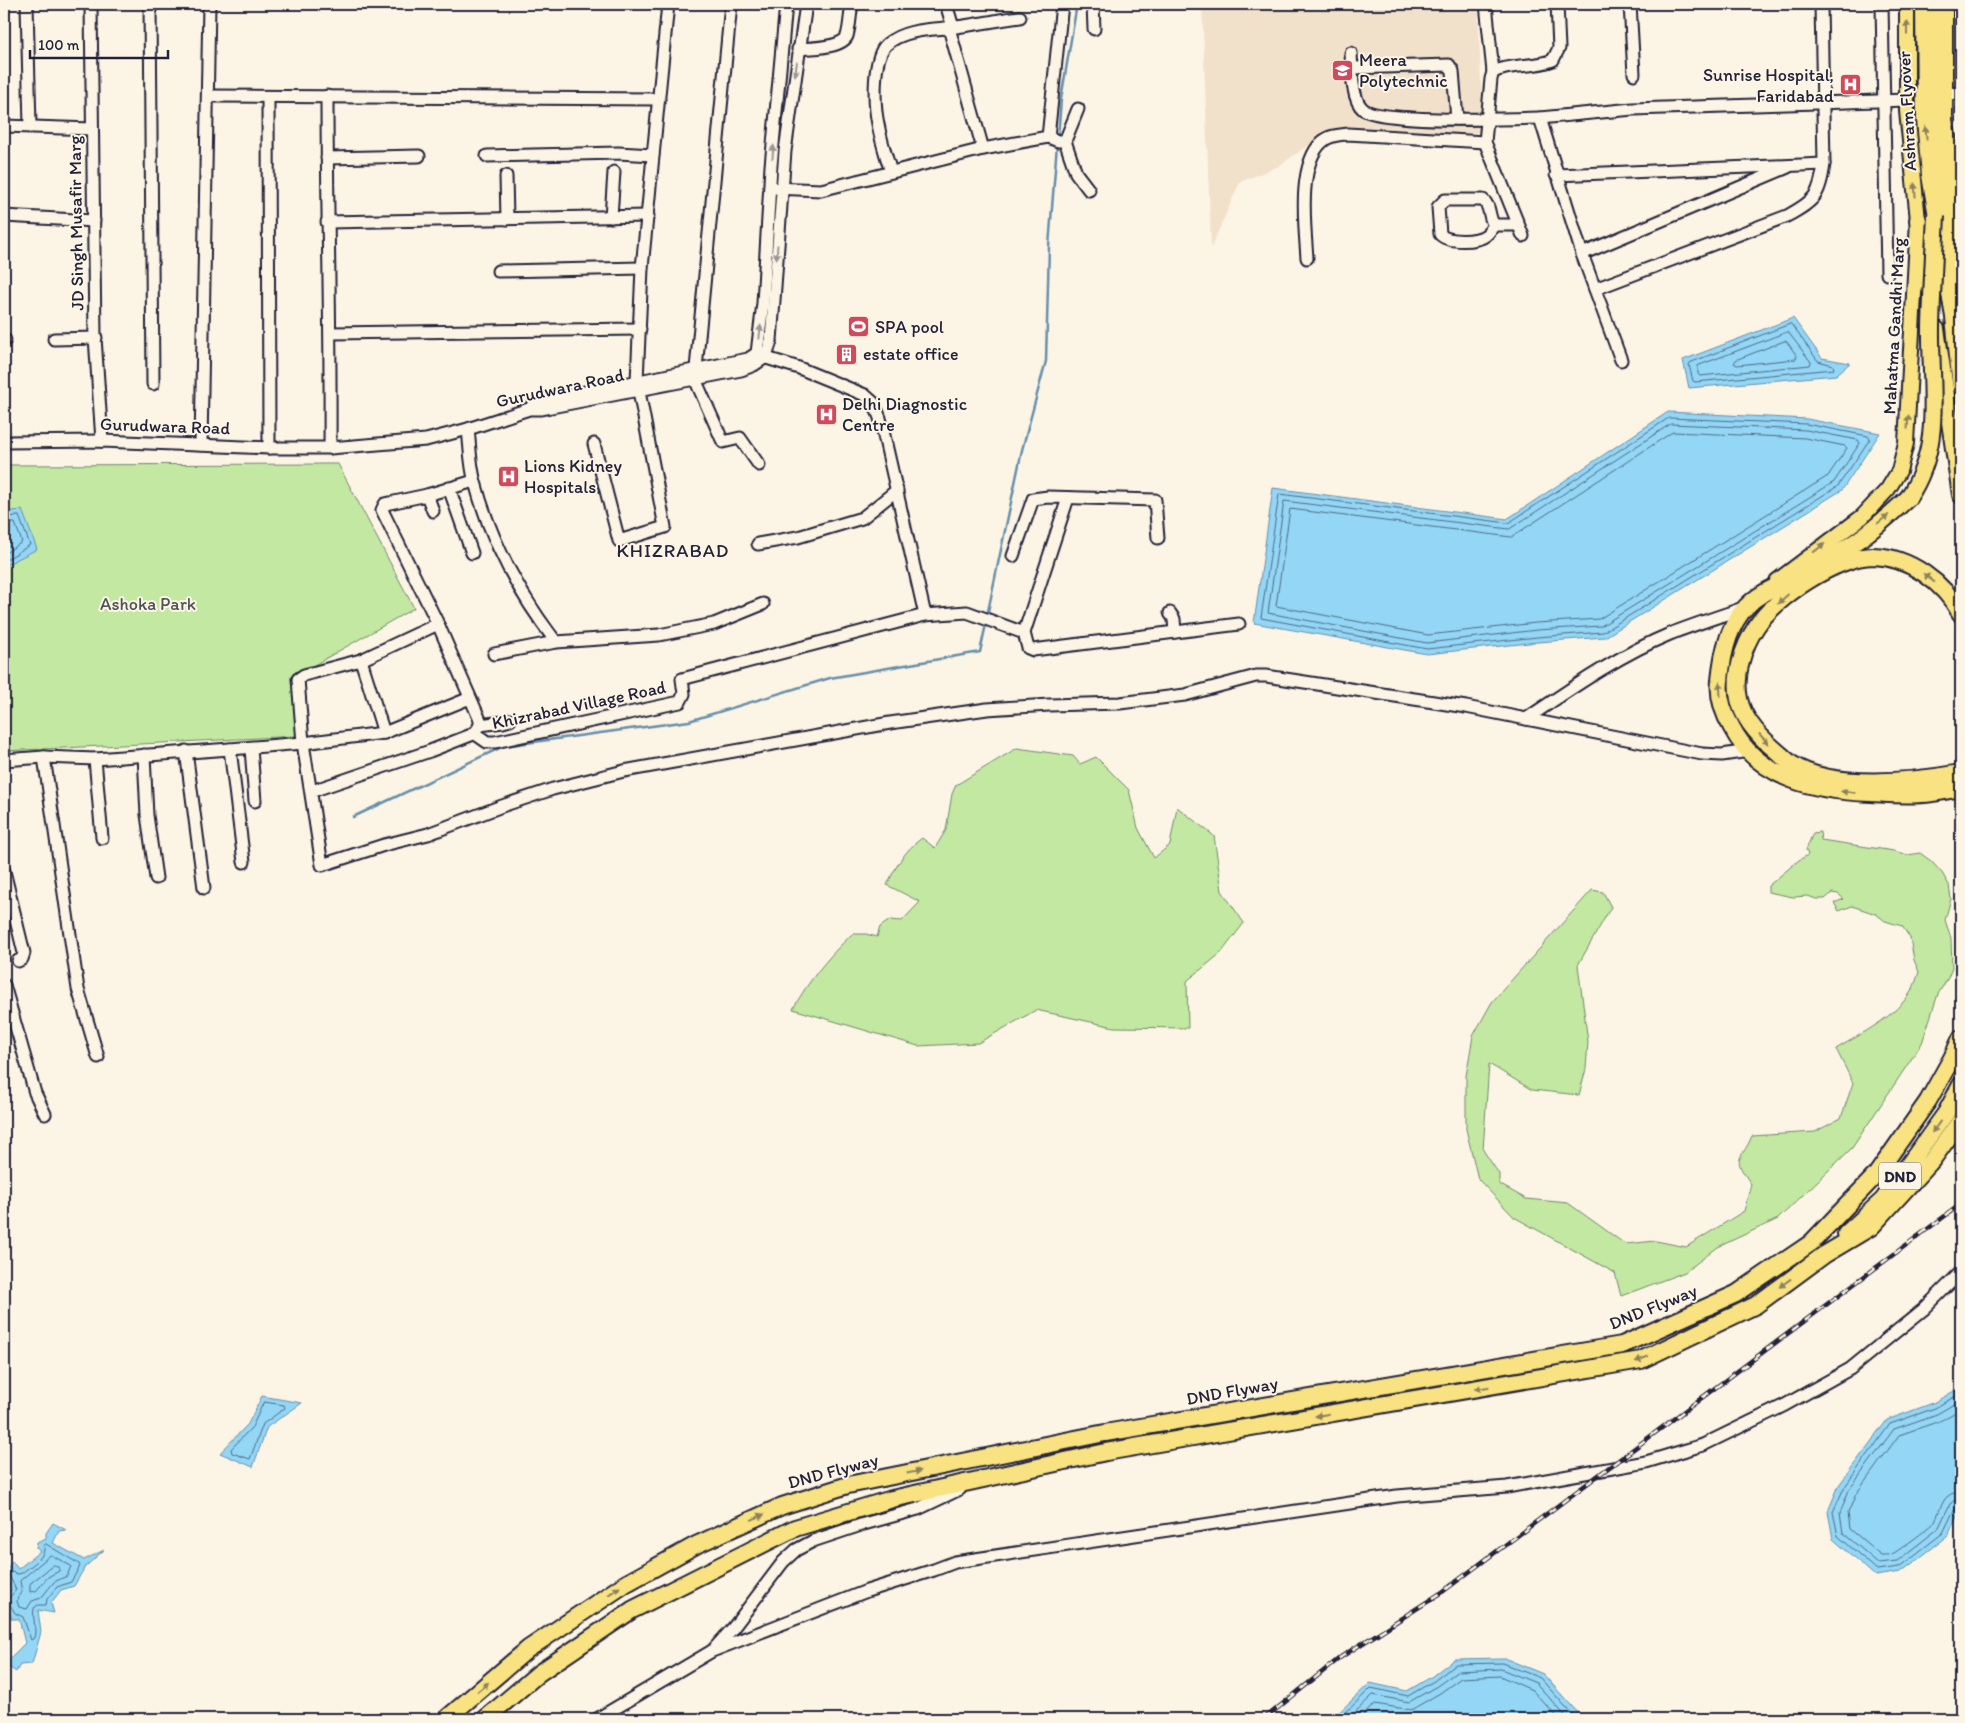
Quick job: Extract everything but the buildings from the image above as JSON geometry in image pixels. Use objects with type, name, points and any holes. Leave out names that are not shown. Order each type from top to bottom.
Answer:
[{"type":"highway","name":"Ashram Flyover","points":[[1924,4],[1924,120],[1936,216]]},
{"type":"highway","name":"Ashram Flyover","points":[[1936,4],[1937,118],[1958,236],[1961,276]]},
{"type":"highway","points":[[1936,216],[1954,317],[1961,387]]},
{"type":"highway","points":[[1936,216],[1931,328],[1931,442],[1917,486],[1908,498],[1850,545],[1794,578],[1767,589],[1746,607],[1734,625],[1726,643],[1719,685],[1727,719],[1737,738],[1757,760],[1772,771],[1796,782],[1810,786],[1860,793],[1931,786],[1961,773]]},
{"type":"highway","points":[[1918,220],[1961,495]]},
{"type":"highway","points":[[1961,614],[1955,603],[1944,591],[1918,570],[1903,562],[1888,558],[1874,556],[1859,557],[1828,569],[1791,592],[1767,613],[1748,642],[1739,670],[1739,699],[1744,712],[1762,738],[1791,764],[1829,778],[1961,788]]},
{"type":"highway","name":"DND Flyway","points":[[446,1719],[528,1649],[625,1584],[696,1545],[782,1506],[848,1485],[1105,1433],[1622,1344],[1736,1294],[1811,1243],[1876,1174],[1928,1101],[1961,1038]]},
{"type":"highway","name":"DND","points":[[1824,1255],[1883,1200],[1946,1112],[1961,1085]]},
{"type":"highway","points":[[485,1719],[539,1673],[632,1610],[795,1528],[892,1499],[1106,1452],[1632,1362],[1756,1305],[1824,1255],[1871,1227],[1932,1160],[1961,1120]]},
{"type":"main road","name":"Mahatma Gandhi Marg","points":[[1767,589],[1862,518],[1888,489],[1899,471],[1906,443],[1918,220],[1907,100],[1907,4]]},
{"type":"main road","points":[[1945,4],[1945,120],[1961,206]]},
{"type":"street","points":[[27,4],[30,127]]},
{"type":"street","name":"JD Singh Musafir Marg","points":[[91,4],[96,338],[102,441]]},
{"type":"street","points":[[150,4],[153,384]]},
{"type":"street","points":[[200,445],[209,4]]},
{"type":"street","points":[[594,444],[619,541],[666,526],[637,385],[642,268],[668,4]]},
{"type":"street","points":[[731,4],[695,374],[723,442],[740,438],[759,464]]},
{"type":"street","points":[[786,4],[776,188],[759,349],[760,357],[799,368],[869,398],[874,403],[880,418],[925,615],[962,612],[983,617],[1024,633]]},
{"type":"street","points":[[776,188],[806,4]]},
{"type":"street","points":[[798,49],[832,45],[843,41],[847,36],[852,4]]},
{"type":"street","points":[[946,4],[983,149]]},
{"type":"street","points":[[1062,4],[1056,140],[1089,190]]},
{"type":"street","points":[[1093,4],[1094,28]]},
{"type":"street","points":[[1486,4],[1493,72],[1485,142],[1523,236]]},
{"type":"street","points":[[1493,72],[1500,68],[1546,63],[1553,60],[1559,48],[1557,4]]},
{"type":"street","points":[[1630,4],[1634,74]]},
{"type":"street","points":[[1595,289],[1787,216],[1814,198],[1821,185],[1824,164],[1821,4]]},
{"type":"street","points":[[1882,4],[1887,274]]},
{"type":"street","points":[[891,172],[878,124],[876,106],[878,58],[881,51],[895,39],[924,29],[951,28],[1020,17]]},
{"type":"street","points":[[1350,53],[1357,99],[1362,108],[1386,115],[1457,119],[1540,118],[1634,109],[1907,100]]},
{"type":"street","points":[[1352,68],[1449,66],[1453,71],[1457,119]]},
{"type":"street","points":[[1946,94],[1961,93]]},
{"type":"street","points":[[208,96],[268,98],[327,96],[658,99]]},
{"type":"street","points":[[327,96],[327,222],[331,333],[330,448]]},
{"type":"street","points":[[268,98],[269,448]]},
{"type":"street","points":[[776,188],[821,190],[983,149],[1056,140],[1078,109]]},
{"type":"street","points":[[1540,118],[1556,175],[1582,254],[1621,360]]},
{"type":"street","points":[[4,126],[92,129]]},
{"type":"street","points":[[1307,258],[1304,212],[1306,178],[1310,161],[1322,142],[1333,136],[1348,134],[1485,142]]},
{"type":"street","points":[[487,156],[618,153],[653,155]]},
{"type":"street","points":[[327,158],[419,156]]},
{"type":"street","points":[[1556,175],[1824,164]]},
{"type":"street","points":[[1582,254],[1794,165]]},
{"type":"street","points":[[610,217],[614,172]]},
{"type":"street","points":[[506,176],[507,219]]},
{"type":"street","points":[[1445,200],[1483,200],[1488,206],[1490,219],[1494,225],[1486,235],[1479,238],[1452,241],[1445,239],[1440,234],[1438,207],[1445,200]]},
{"type":"street","points":[[4,216],[94,221]]},
{"type":"street","points":[[327,222],[648,216]]},
{"type":"street","points":[[1494,225],[1518,225]]},
{"type":"street","points":[[498,271],[642,268]]},
{"type":"street","points":[[331,333],[640,329]]},
{"type":"street","points":[[54,339],[96,338]]},
{"type":"street","name":"Gurudwara Road","points":[[4,442],[102,441],[269,448],[330,448],[426,440],[468,429],[529,409],[540,401],[695,374],[740,370],[754,365],[760,357]]},
{"type":"street","points":[[468,429],[474,481],[501,551],[524,596],[556,642]]},
{"type":"street","points":[[474,481],[427,495],[385,504],[382,510],[438,624],[480,720],[477,729]]},
{"type":"street","points":[[449,488],[472,553]]},
{"type":"street","points":[[758,544],[798,537],[862,518],[897,490]]},
{"type":"street","points":[[427,495],[433,511]]},
{"type":"street","points":[[1068,498],[1024,633],[1028,648],[1033,650],[1239,624]]},
{"type":"street","points":[[1013,556],[1033,499],[1155,500],[1158,538]]},
{"type":"street","points":[[494,654],[556,642],[659,635],[714,624],[763,604]]},
{"type":"street","points":[[1526,719],[1582,682],[1641,648],[1670,634],[1746,607]]},
{"type":"street","points":[[1170,613],[1174,618],[1175,632]]},
{"type":"street","name":"Khizrabad Village Road","points":[[312,791],[430,751],[477,729],[487,742],[495,742],[680,702],[684,694],[682,679],[925,615]]},
{"type":"street","points":[[438,624],[361,660],[304,675],[298,679],[303,743],[322,864],[428,834],[553,789],[624,771],[882,724],[987,709],[1120,703],[1185,695],[1256,676],[1466,707],[1702,754],[1722,756],[1749,751]]},
{"type":"street","points":[[361,660],[384,732]]},
{"type":"street","points":[[4,760],[44,757],[95,758],[186,751],[230,750],[303,743],[384,732],[470,698]]},
{"type":"street","points":[[477,729],[510,720]]},
{"type":"street","points":[[251,748],[255,801]]},
{"type":"street","points":[[230,750],[244,862]]},
{"type":"street","points":[[186,751],[204,888]]},
{"type":"street","points":[[144,755],[147,815],[156,878]]},
{"type":"street","points":[[44,757],[78,989],[90,1037],[98,1057]]},
{"type":"street","points":[[95,758],[102,838]]},
{"type":"street","points":[[4,871],[24,952],[22,959],[18,961]]},
{"type":"street","points":[[4,985],[35,1093],[45,1114]]},
{"type":"street","points":[[597,1719],[712,1651],[867,1591],[955,1562],[1397,1496],[1507,1487],[1646,1462],[1702,1445],[1785,1405],[1850,1369],[1924,1309],[1961,1272]]},
{"type":"street","points":[[712,1651],[733,1628],[783,1562],[796,1550],[813,1541],[918,1509],[975,1481]]},
{"type":"shaded area","name":"Meera Polytechnic","points":[[1202,4],[1478,4],[1483,132],[1430,136],[1356,129],[1327,132],[1279,166],[1240,182],[1211,248]]},
{"type":"green space","name":"Ashoka Park","points":[[338,464],[414,608],[295,676],[297,736],[4,751],[4,465]]},
{"type":"green space","points":[[1017,748],[1073,756],[1080,764],[1096,757],[1129,790],[1138,828],[1154,858],[1170,845],[1177,807],[1214,836],[1222,891],[1244,923],[1221,953],[1187,981],[1188,1028],[1114,1027],[1036,1010],[978,1043],[918,1046],[793,1009],[820,969],[852,934],[866,934],[877,937],[880,927],[890,920],[902,921],[920,902],[887,885],[898,865],[906,853],[922,838],[935,848],[946,830],[952,794],[956,785]]},
{"type":"green space","points":[[1820,832],[1821,840],[1894,851],[1908,855],[1920,853],[1942,873],[1949,885],[1951,899],[1945,920],[1951,938],[1952,968],[1938,994],[1922,1043],[1852,1148],[1778,1219],[1718,1247],[1685,1272],[1621,1296],[1615,1273],[1514,1217],[1478,1179],[1466,1129],[1466,1076],[1473,1036],[1492,1002],[1592,890],[1603,892],[1611,907],[1578,965],[1588,1042],[1586,1069],[1579,1095],[1532,1090],[1489,1064],[1483,1150],[1499,1174],[1499,1184],[1526,1199],[1568,1203],[1625,1244],[1656,1241],[1686,1247],[1744,1211],[1751,1184],[1739,1163],[1752,1136],[1815,1132],[1841,1118],[1853,1083],[1836,1049],[1878,1024],[1897,1008],[1912,990],[1919,972],[1914,960],[1910,938],[1902,926],[1885,921],[1876,914],[1852,906],[1839,911],[1834,903],[1844,899],[1838,894],[1832,893],[1825,899],[1816,899],[1808,896],[1793,897],[1768,892],[1768,886],[1799,860],[1808,855],[1806,850],[1813,833]]},
{"type":"water","points":[[1793,318],[1822,358],[1850,363],[1836,375],[1689,388],[1683,360]]},
{"type":"water","points":[[1668,412],[1807,419],[1880,433],[1842,490],[1605,637],[1427,654],[1254,623],[1273,488],[1507,519]]},
{"type":"water","points":[[22,510],[37,549],[4,566],[4,512]]},
{"type":"water","points":[[1961,1387],[1961,1506],[1948,1536],[1901,1572],[1875,1576],[1833,1539],[1828,1511],[1839,1485],[1887,1420],[1933,1403]]},
{"type":"water","points":[[262,1396],[302,1403],[267,1427],[253,1467],[220,1453],[248,1424]]},
{"type":"water","points":[[53,1523],[66,1530],[59,1531],[53,1543],[84,1560],[104,1550],[85,1567],[74,1586],[61,1590],[51,1603],[54,1613],[38,1610],[41,1632],[32,1664],[20,1665],[16,1672],[4,1664],[25,1643],[19,1619],[12,1619],[4,1601],[4,1594],[11,1590],[4,1574],[12,1561],[18,1569],[40,1551],[36,1548],[37,1542],[46,1538],[46,1533]]},
{"type":"water","points":[[1504,1658],[1543,1674],[1579,1714],[1579,1719],[1332,1719],[1370,1683],[1407,1691],[1431,1677],[1454,1659]]},
{"type":"waterway","points":[[1058,138],[1061,99],[1077,4]]},
{"type":"waterway","points":[[987,616],[1022,450],[1046,361],[1049,246],[1057,144]]},
{"type":"waterway","points":[[353,817],[504,746],[689,721],[830,678],[980,652],[986,624]]},
{"type":"railway","points":[[1264,1719],[1341,1657],[1441,1593],[1961,1204]]},
{"type":"place","name":"Meera Polytechnic","points":[[1343,70]]},
{"type":"place","name":"Sunrise Hospital, Faridabad","points":[[1850,85]]},
{"type":"place","name":"SPA pool","points":[[859,327]]},
{"type":"place","name":"estate office","points":[[847,354]]},
{"type":"place","name":"Delhi Diagnostic Centre","points":[[826,414]]},
{"type":"place","name":"Lions Kidney Hospitals","points":[[508,476]]},
{"type":"district","name":"KHIZRABAD","points":[[673,550]]}]
